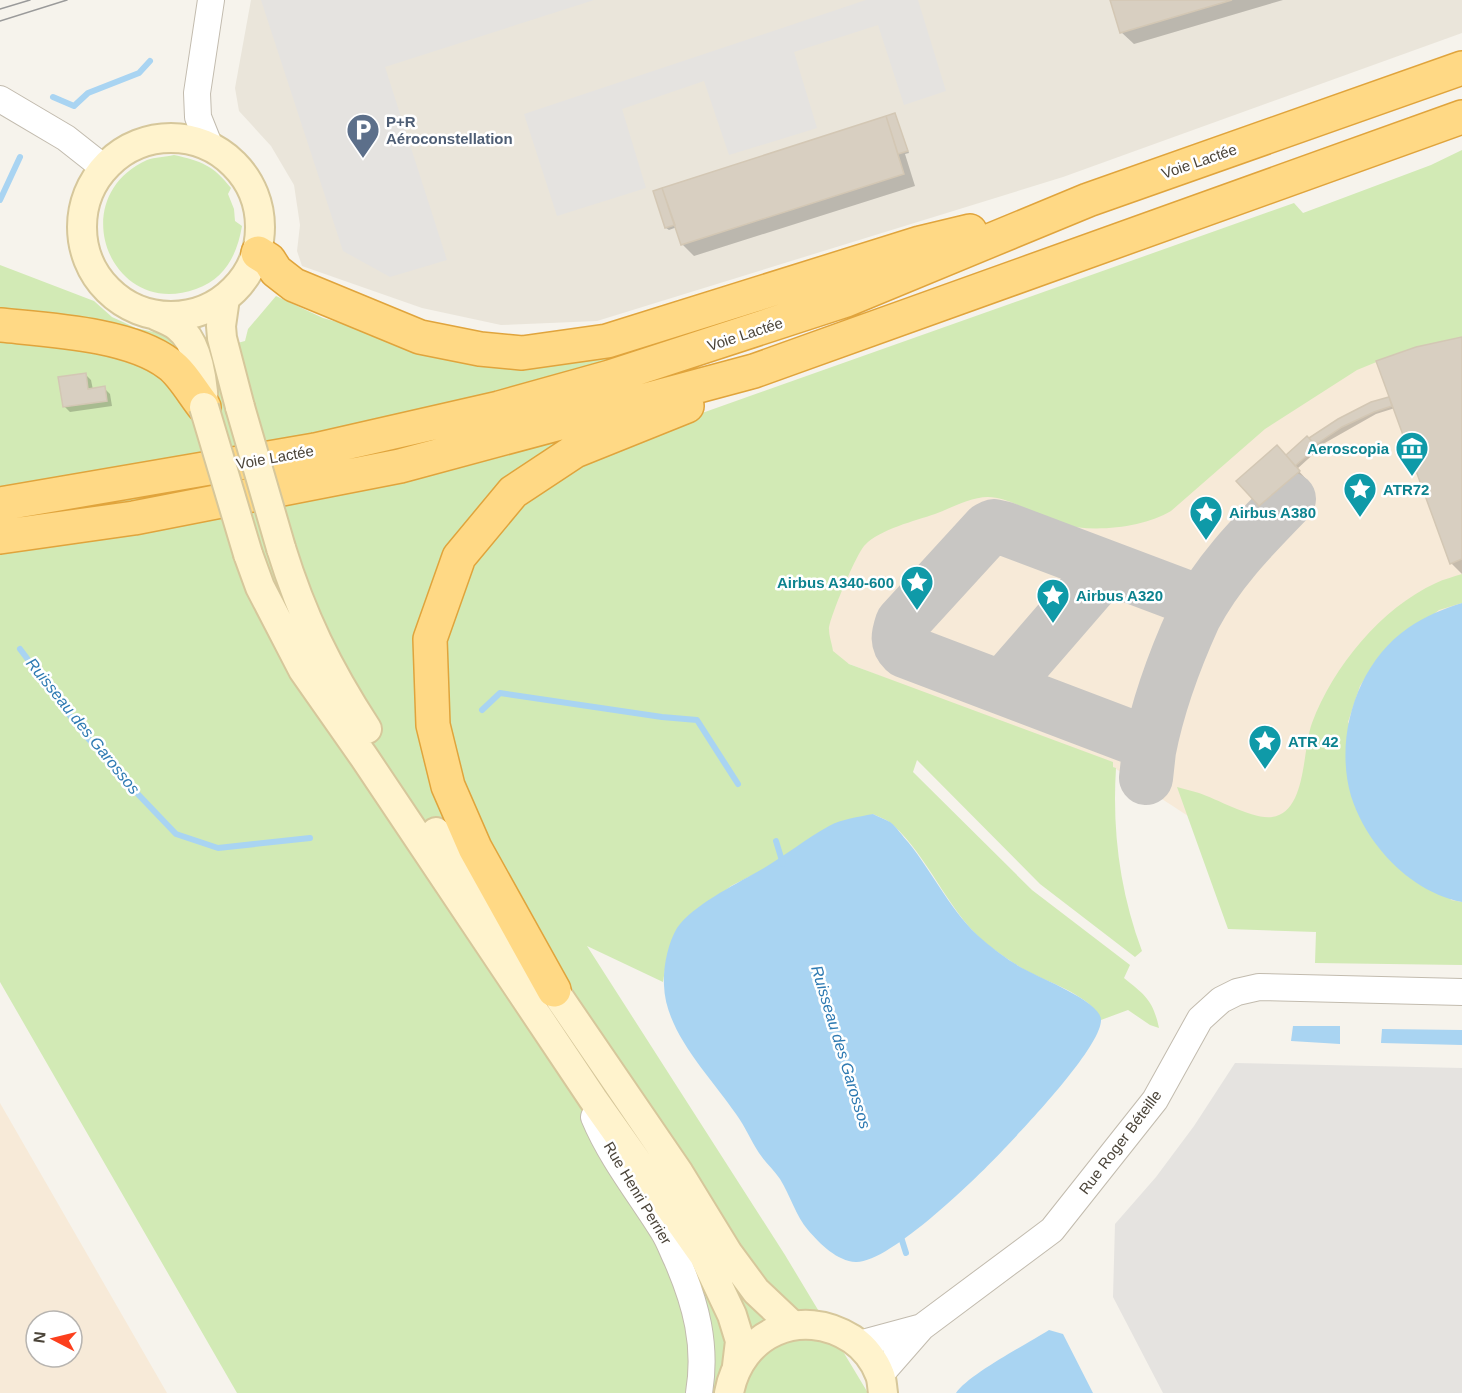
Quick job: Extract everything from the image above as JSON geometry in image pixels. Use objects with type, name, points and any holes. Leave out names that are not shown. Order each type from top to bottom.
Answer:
[{"type":"highway","name":"Voie Lactée","points":[[0,504],[315,450],[532,399],[655,363],[846,300],[1088,200],[1462,68]]},
{"type":"highway","points":[[0,537],[134,518],[400,466],[754,371],[1462,117]]},
{"type":"highway","points":[[258,253],[269,260],[276,271],[294,285],[420,337],[480,349],[522,353],[607,340],[920,243],[1088,200]]},
{"type":"highway","points":[[0,325],[45,329],[117,341],[145,350],[171,365],[204,407]]},
{"type":"highway","points":[[554,990],[475,848],[448,786],[433,725],[430,639],[459,557],[513,492],[575,452],[710,397],[754,371]]},
{"type":"main road","points":[[157,316],[181,316],[204,310],[225,298],[238,285],[258,253],[259,229],[256,204],[247,181],[231,162],[210,147],[182,139],[153,140],[136,145],[121,153],[104,168],[89,192],[83,210],[82,239],[90,266],[106,290],[131,308],[157,316],[180,328],[193,348],[203,381],[204,407],[260,587],[303,670],[364,757],[593,1099],[704,1256],[732,1315],[740,1341],[737,1366],[729,1393]]},
{"type":"main road","points":[[225,298],[221,326],[222,338],[281,548],[308,626],[349,701],[506,933],[554,990],[679,1173],[728,1253],[756,1291],[792,1325]]},
{"type":"main road","points":[[737,1366],[751,1347],[770,1333],[792,1325],[816,1324],[839,1331],[859,1344],[871,1358],[881,1384]]},
{"type":"street","points":[[210,147],[198,117],[197,93],[211,0]]},
{"type":"street","points":[[0,99],[66,138],[104,168]]},
{"type":"street","name":"Rue Roger Béteille","points":[[881,1384],[922,1327],[1052,1230],[1155,1100],[1200,1019],[1221,1000],[1237,992],[1259,987],[1462,992]]},
{"type":"street","name":"Rue Henri Perrier","points":[[593,1099],[595,1119],[615,1157],[665,1234],[691,1292],[698,1320],[701,1350],[699,1393]]},
{"type":"street","name":"Rue Roger Béteille","points":[[859,1344],[922,1327]]},
{"type":"shaded area","points":[[251,0],[1462,0],[1462,33],[1063,177],[597,321],[501,325],[422,308],[302,266],[297,251],[300,225],[294,185],[271,146],[239,111],[235,88]]},
{"type":"shaded area","name":"P+R Aéroconstellation","points":[[261,0],[594,0],[385,67],[447,260],[390,277],[343,251]]},
{"type":"shaded area","points":[[866,0],[918,0],[946,91],[904,105],[878,25],[794,52],[817,128],[729,155],[704,81],[622,109],[646,188],[557,216],[524,114]]},
{"type":"shaded area","points":[[1462,313],[1462,938],[1237,848],[1113,767],[829,656],[828,616],[860,530],[989,478],[1222,439]]},
{"type":"shaded area","points":[[1235,1063],[1462,1068],[1462,1393],[1163,1393],[1113,1297],[1115,1224],[1156,1177],[1194,1126]]},
{"type":"shaded area","points":[[0,1103],[167,1393],[0,1393]]},
{"type":"green space","points":[[1462,150],[1462,337],[1396,354],[1357,370],[1265,429],[1171,511],[1160,517],[1117,527],[1073,527],[1051,521],[998,498],[981,497],[879,534],[861,550],[830,623],[829,634],[833,651],[849,664],[1113,762],[1113,767],[1116,768],[1115,815],[1119,861],[1128,906],[1142,951],[1135,957],[1040,884],[917,760],[913,772],[1032,890],[1130,965],[1124,978],[1151,1004],[1159,1028],[1150,1025],[1128,1010],[1101,1020],[1096,1011],[1078,996],[1023,969],[992,948],[969,927],[958,913],[906,838],[891,823],[873,814],[731,886],[678,928],[667,957],[663,982],[587,946],[785,1255],[868,1393],[237,1393],[0,982],[0,265],[94,301],[112,317],[136,328],[167,335],[177,344],[184,357],[245,341],[248,329],[276,296],[323,318],[458,356],[609,350],[609,359],[567,443],[513,482],[467,578],[503,521],[546,482],[615,444],[1294,203],[1303,213],[1431,165]]},
{"type":"green space","points":[[174,155],[206,165],[224,180],[231,188],[228,194],[234,209],[235,221],[242,226],[233,256],[215,279],[196,289],[166,294],[141,287],[121,272],[108,250],[103,226],[107,201],[122,178],[147,160]]},
{"type":"green space","points":[[1462,574],[1462,603],[1439,610],[1380,655],[1360,686],[1348,722],[1451,900],[1462,902],[1462,965],[1315,963],[1316,932],[1228,929],[1177,787],[1264,817],[1283,813],[1292,804],[1297,792],[1312,723],[1332,681],[1346,661],[1361,641],[1396,608],[1436,583]]},
{"type":"water","points":[[1462,603],[1462,902],[1438,895],[1416,882],[1396,867],[1379,848],[1363,824],[1351,796],[1346,773],[1346,750],[1348,726],[1354,703],[1375,661],[1390,643],[1414,624],[1434,613]]},
{"type":"water","points":[[873,814],[890,822],[897,829],[962,918],[983,940],[1021,967],[1081,998],[1098,1012],[1101,1019],[1090,1047],[1061,1086],[992,1162],[911,1234],[871,1259],[856,1262],[842,1259],[829,1251],[804,1224],[780,1179],[759,1153],[739,1119],[691,1053],[672,1020],[666,1002],[664,971],[674,934],[693,912],[829,826]]},
{"type":"water","points":[[1293,1026],[1340,1026],[1340,1044],[1291,1041]]},
{"type":"water","points":[[1382,1029],[1462,1030],[1462,1045],[1381,1043]]},
{"type":"water","points":[[1049,1330],[1063,1334],[1093,1393],[956,1393],[985,1368]]},
{"type":"building","points":[[1110,0],[1232,0],[1120,33]]},
{"type":"building","points":[[895,113],[908,151],[898,154],[886,116]]},
{"type":"building","points":[[886,116],[904,174],[681,245],[662,188]]},
{"type":"building","points":[[662,188],[675,225],[665,228],[653,191]]},
{"type":"building","points":[[1462,337],[1462,559],[1450,564],[1376,361],[1416,347]]},
{"type":"building","points":[[86,373],[88,389],[105,386],[107,401],[63,407],[58,377]]},
{"type":"building","points":[[1389,397],[1392,406],[1342,427],[1315,445],[1309,438],[1338,419],[1371,402]]},
{"type":"building","points":[[1307,436],[1317,447],[1295,466],[1286,455]]},
{"type":"building","points":[[1277,445],[1300,471],[1259,506],[1236,481]]},
{"type":"waterway","points":[[53,97],[74,106],[88,93],[139,73],[150,61]]},
{"type":"waterway","points":[[0,200],[20,157]]},
{"type":"waterway","name":"Ruisseau des Garossos","points":[[20,649],[77,725],[113,768],[176,834],[218,848],[310,838]]},
{"type":"waterway","name":"Ruisseau des Garossos","points":[[482,710],[500,693],[697,720],[738,784]]},
{"type":"waterway","name":"Ruisseau des Garossos","points":[[776,841],[783,864]]},
{"type":"waterway","name":"Ruisseau des Garossos","points":[[900,1234],[906,1253]]},
{"type":"taxiway","points":[[1194,617],[1225,569],[1249,540],[1289,499]]},
{"type":"taxiway","points":[[1146,778],[1149,751],[1142,741],[905,651],[900,645],[899,638],[902,623],[988,529],[994,526],[1186,597],[1193,607],[1194,617],[1167,683],[1149,751]]},
{"type":"taxiway","points":[[1018,693],[1012,686],[1014,674],[1098,577],[1103,572],[1116,571]]},
{"type":"tram line","points":[[0,9],[30,0]]},
{"type":"tram line","points":[[0,21],[67,0]]},
{"type":"place","name":"P+R Aéroconstellation","points":[[363,159]]},
{"type":"place","name":"Aeroscopia","points":[[1412,477]]},
{"type":"place","name":"ATR72","points":[[1360,518]]},
{"type":"place","name":"Airbus A380","points":[[1206,541]]},
{"type":"place","name":"Airbus A340-600","points":[[917,611]]},
{"type":"place","name":"Airbus A320","points":[[1053,624]]},
{"type":"place","name":"ATR 42","points":[[1265,770]]}]
